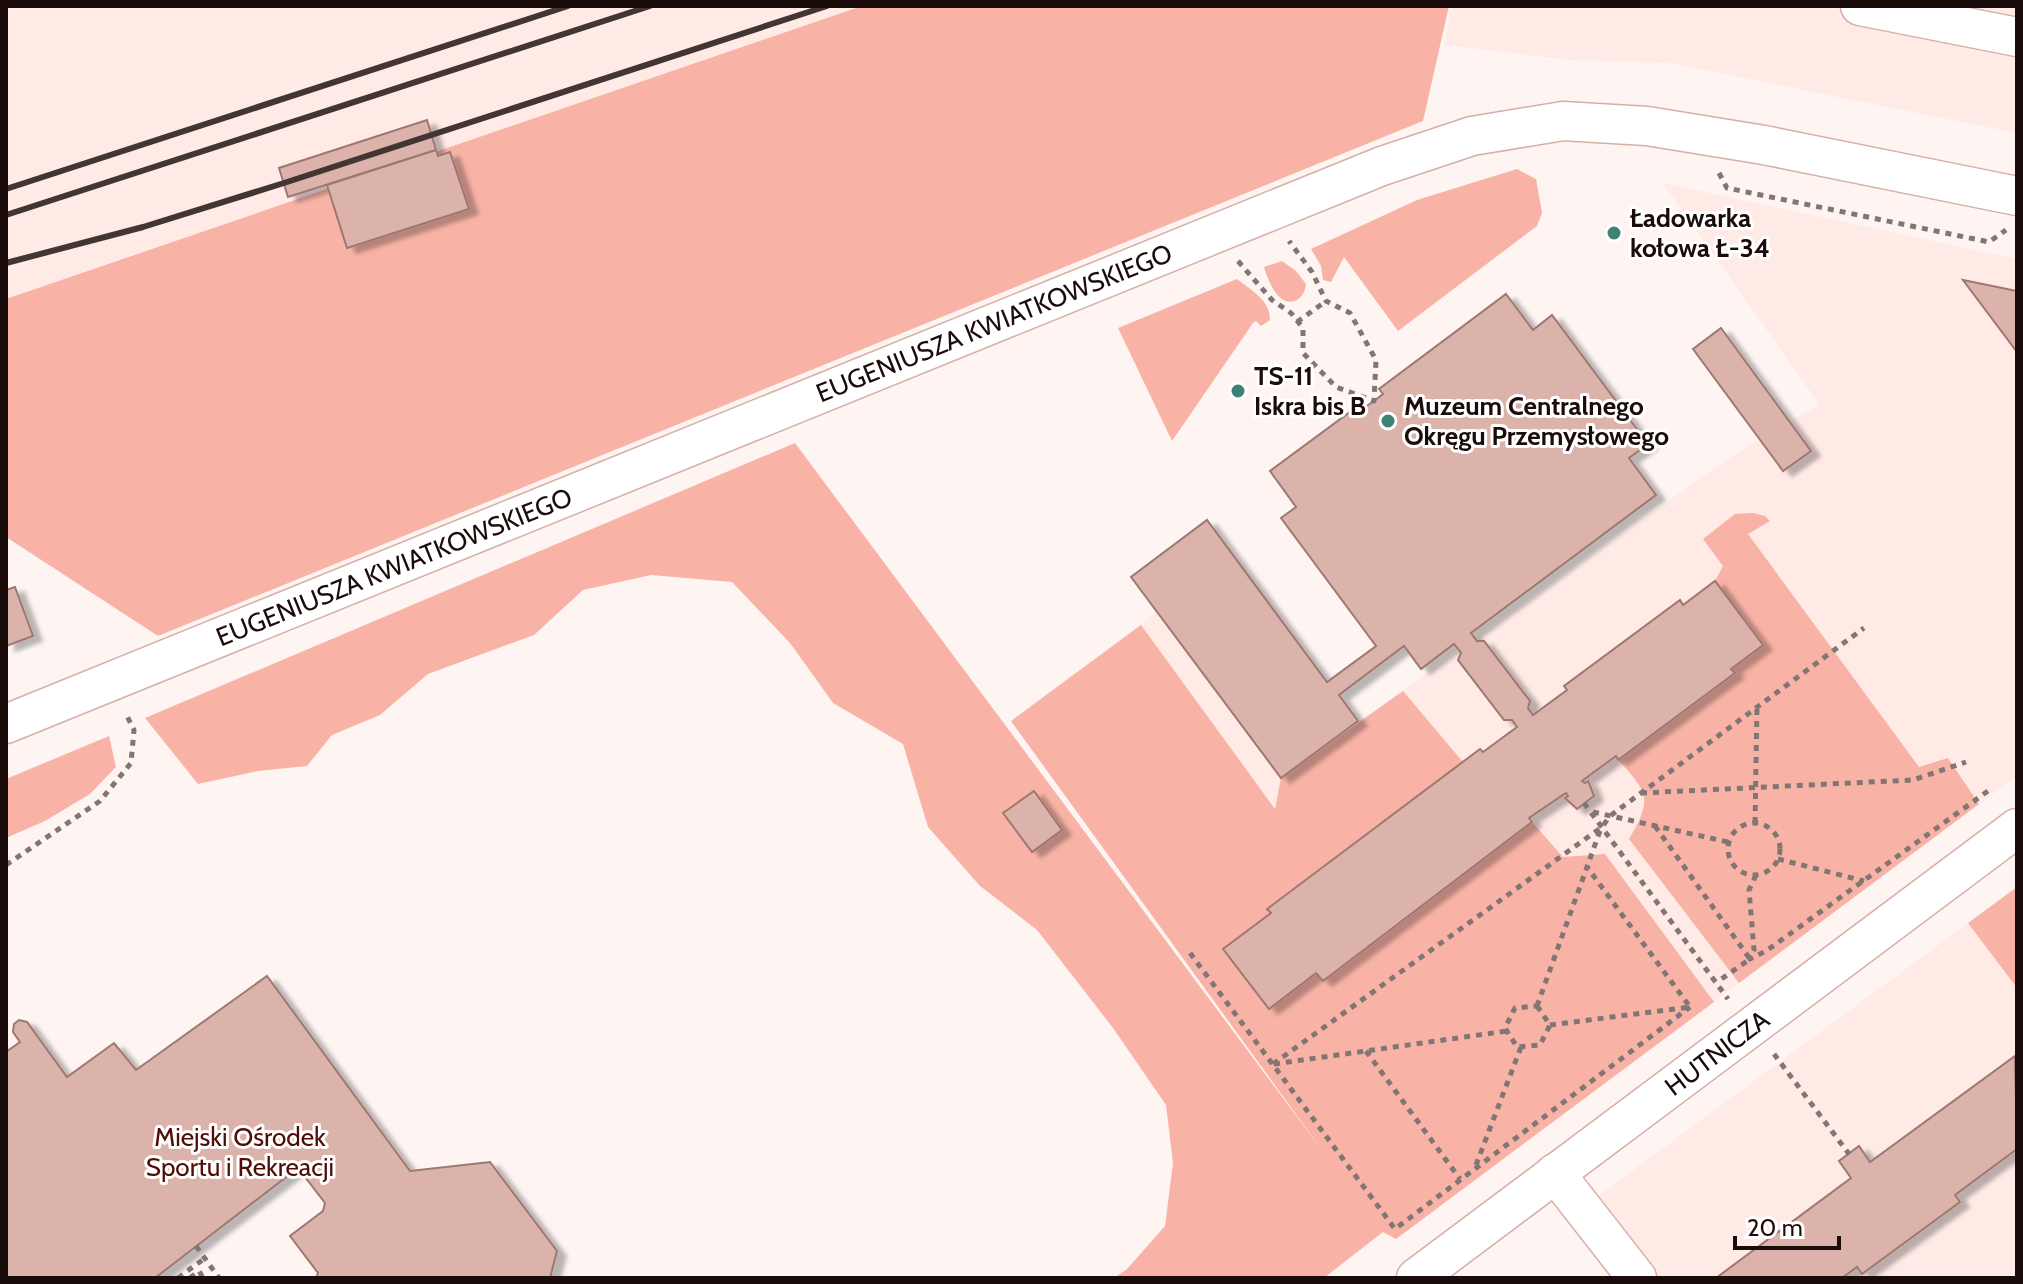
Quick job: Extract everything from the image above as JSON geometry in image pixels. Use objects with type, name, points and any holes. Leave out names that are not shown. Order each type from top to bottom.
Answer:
[{"type":"street","points":[[1860,6],[2017,37]]},
{"type":"street","name":"EUGENIUSZA KWIATKOWSKIEGO","points":[[6,724],[1382,166],[1472,136],[1563,121],[1647,126],[1764,145],[2017,196]]},
{"type":"street","name":"HUTNICZA","points":[[1416,1278],[2017,828]]},
{"type":"street","points":[[1555,1173],[1620,1272]]},
{"type":"path","points":[[1714,169],[1727,188],[1989,242],[2016,222]]},
{"type":"path","points":[[1233,255],[1272,300],[1291,313],[1303,328],[1303,353],[1336,387],[1374,401],[1376,360],[1350,313],[1326,301],[1312,272],[1281,231]]},
{"type":"path","points":[[1297,322],[1326,301]]},
{"type":"path","points":[[1537,1006],[1602,827],[1610,816],[1864,628]]},
{"type":"path","points":[[6,865],[100,801],[131,763],[134,730],[120,702]]},
{"type":"path","points":[[1755,823],[1757,706]]},
{"type":"path","points":[[1640,794],[1913,780],[1966,762]]},
{"type":"path","points":[[1717,982],[1766,951],[1988,791]]},
{"type":"path","points":[[1584,803],[1733,1006]]},
{"type":"path","points":[[1591,811],[1728,842]]},
{"type":"path","points":[[1765,824],[1780,843],[1778,859],[1767,872],[1745,874],[1729,859],[1728,842],[1738,827],[1765,824]]},
{"type":"path","points":[[1655,826],[1750,959]]},
{"type":"path","points":[[1273,1064],[1602,827]]},
{"type":"path","points":[[1778,859],[1864,881]]},
{"type":"path","points":[[1587,867],[1690,1007]]},
{"type":"path","points":[[1750,959],[1754,950],[1749,890],[1756,875]]},
{"type":"path","points":[[1190,953],[1395,1229],[1690,1007]]},
{"type":"path","points":[[1537,1006],[1550,1025]]},
{"type":"path","points":[[1537,1006],[1515,1008],[1505,1028],[1517,1047],[1540,1045],[1550,1025]]},
{"type":"path","points":[[1550,1025],[1690,1007]]},
{"type":"path","points":[[1273,1064],[1507,1031]]},
{"type":"path","points":[[1475,1168],[1521,1047]]},
{"type":"path","points":[[1366,1051],[1460,1179]]},
{"type":"path","points":[[1773,1054],[1849,1154]]},
{"type":"path","points":[[196,1246],[219,1278]]},
{"type":"path","points":[[178,1278],[205,1258]]},
{"type":"path","points":[[190,1278],[199,1271],[203,1278]]},
{"type":"shaded area","points":[[6,6],[975,6],[6,415]]},
{"type":"shaded area","points":[[862,6],[1449,6],[1423,121],[158,636],[6,537],[6,299]]},
{"type":"shaded area","points":[[1452,6],[2017,6],[2017,133],[1669,63],[1569,60],[1444,45]]},
{"type":"shaded area","points":[[1517,169],[1536,179],[1542,213],[1537,226],[1398,331],[1344,257],[1331,282],[1323,280],[1321,266],[1311,249],[1417,200]]},
{"type":"shaded area","points":[[1663,183],[2017,259],[2017,776],[1396,1239],[1384,1232],[1011,721],[1157,612],[1280,778],[1723,462],[1819,404]]},
{"type":"shaded area","points":[[1282,261],[1296,271],[1306,284],[1297,300],[1290,302],[1279,297],[1268,279],[1264,267]]},
{"type":"shaded area","points":[[1237,279],[1264,302],[1270,320],[1261,326],[1256,321],[1253,323],[1172,441],[1118,328]]},
{"type":"shaded area","points":[[795,443],[1324,1153],[1011,721],[1141,625],[1275,809],[1281,778],[1403,691],[1463,762],[1268,908],[1271,913],[1223,949],[1268,1009],[1316,973],[1323,981],[1532,822],[1563,857],[1605,854],[1714,1002],[1396,1239],[1383,1232],[1324,1278],[1114,1278],[1127,1269],[1165,1226],[1173,1163],[1166,1105],[1113,1028],[1037,930],[980,886],[928,827],[903,744],[833,703],[790,643],[732,582],[651,575],[583,590],[534,635],[428,674],[380,715],[332,735],[307,766],[258,771],[198,784],[145,718]]},
{"type":"shaded area","points":[[1753,513],[1770,521],[1748,534],[1919,767],[1948,758],[1979,804],[1739,983],[1629,839],[1642,814],[1644,796],[1636,780],[1618,760],[1734,673],[1731,669],[1762,645],[1715,581],[1723,566],[1703,539],[1735,514]]},
{"type":"shaded area","points":[[109,736],[116,767],[90,794],[45,821],[6,838],[6,779]]},
{"type":"shaded area","points":[[2017,887],[2017,988],[1968,923]]},
{"type":"shaded area","points":[[1968,923],[2017,988],[2017,1278],[1653,1278],[1590,1202]]},
{"type":"building","points":[[427,120],[436,150],[288,197],[279,168]]},
{"type":"building","points":[[436,150],[438,156],[450,152],[469,209],[347,248],[327,185]]},
{"type":"building","points":[[1963,280],[2017,291],[2017,352]]},
{"type":"building","points":[[1506,294],[1533,330],[1552,315],[1648,444],[1629,458],[1656,495],[1471,633],[1477,641],[1484,641],[1530,701],[1528,708],[1533,715],[1567,690],[1564,686],[1680,600],[1683,605],[1715,581],[1763,645],[1731,669],[1735,673],[1618,760],[1616,756],[1582,781],[1588,781],[1594,796],[1577,809],[1565,798],[1568,796],[1566,793],[1529,818],[1532,822],[1323,981],[1316,973],[1269,1009],[1223,949],[1271,913],[1267,909],[1480,749],[1483,752],[1517,727],[1512,720],[1504,720],[1458,660],[1461,653],[1454,644],[1421,669],[1404,646],[1339,695],[1358,721],[1281,778],[1131,577],[1207,520],[1327,682],[1376,646],[1281,518],[1296,507],[1270,471],[1358,406],[1361,410],[1374,401],[1383,394],[1379,389]]},
{"type":"building","points":[[1721,328],[1811,451],[1783,471],[1693,349]]},
{"type":"building","points":[[15,587],[33,636],[6,646],[6,590]]},
{"type":"building","points":[[1034,791],[1062,830],[1032,852],[1003,813]]},
{"type":"building","name":"Miejski Ośrodek Sportu i Rekreacji","points":[[267,976],[410,1171],[490,1162],[557,1251],[550,1278],[316,1278],[318,1273],[290,1236],[323,1211],[325,1203],[298,1168],[155,1278],[6,1278],[6,1052],[20,1042],[13,1032],[14,1024],[19,1020],[27,1022],[67,1077],[114,1043],[136,1070]]},
{"type":"building","points":[[2015,1056],[2017,1149],[1955,1195],[1960,1202],[1862,1274],[1857,1267],[1842,1278],[1716,1278],[1851,1178],[1839,1161],[1859,1146],[1870,1162]]},
{"type":"railway","points":[[6,189],[568,6]]},
{"type":"railway","points":[[6,215],[650,6]]},
{"type":"railway","points":[[6,263],[143,227],[284,183],[827,6]]},
{"type":"place","name":"Ładowarka kołowa Ł-34","points":[[1614,233]]},
{"type":"place","name":"TS-11 Iskra bis B","points":[[1238,391]]},
{"type":"place","name":"Muzeum Centralnego Okręgu Przemysłowego","points":[[1388,421]]}]
